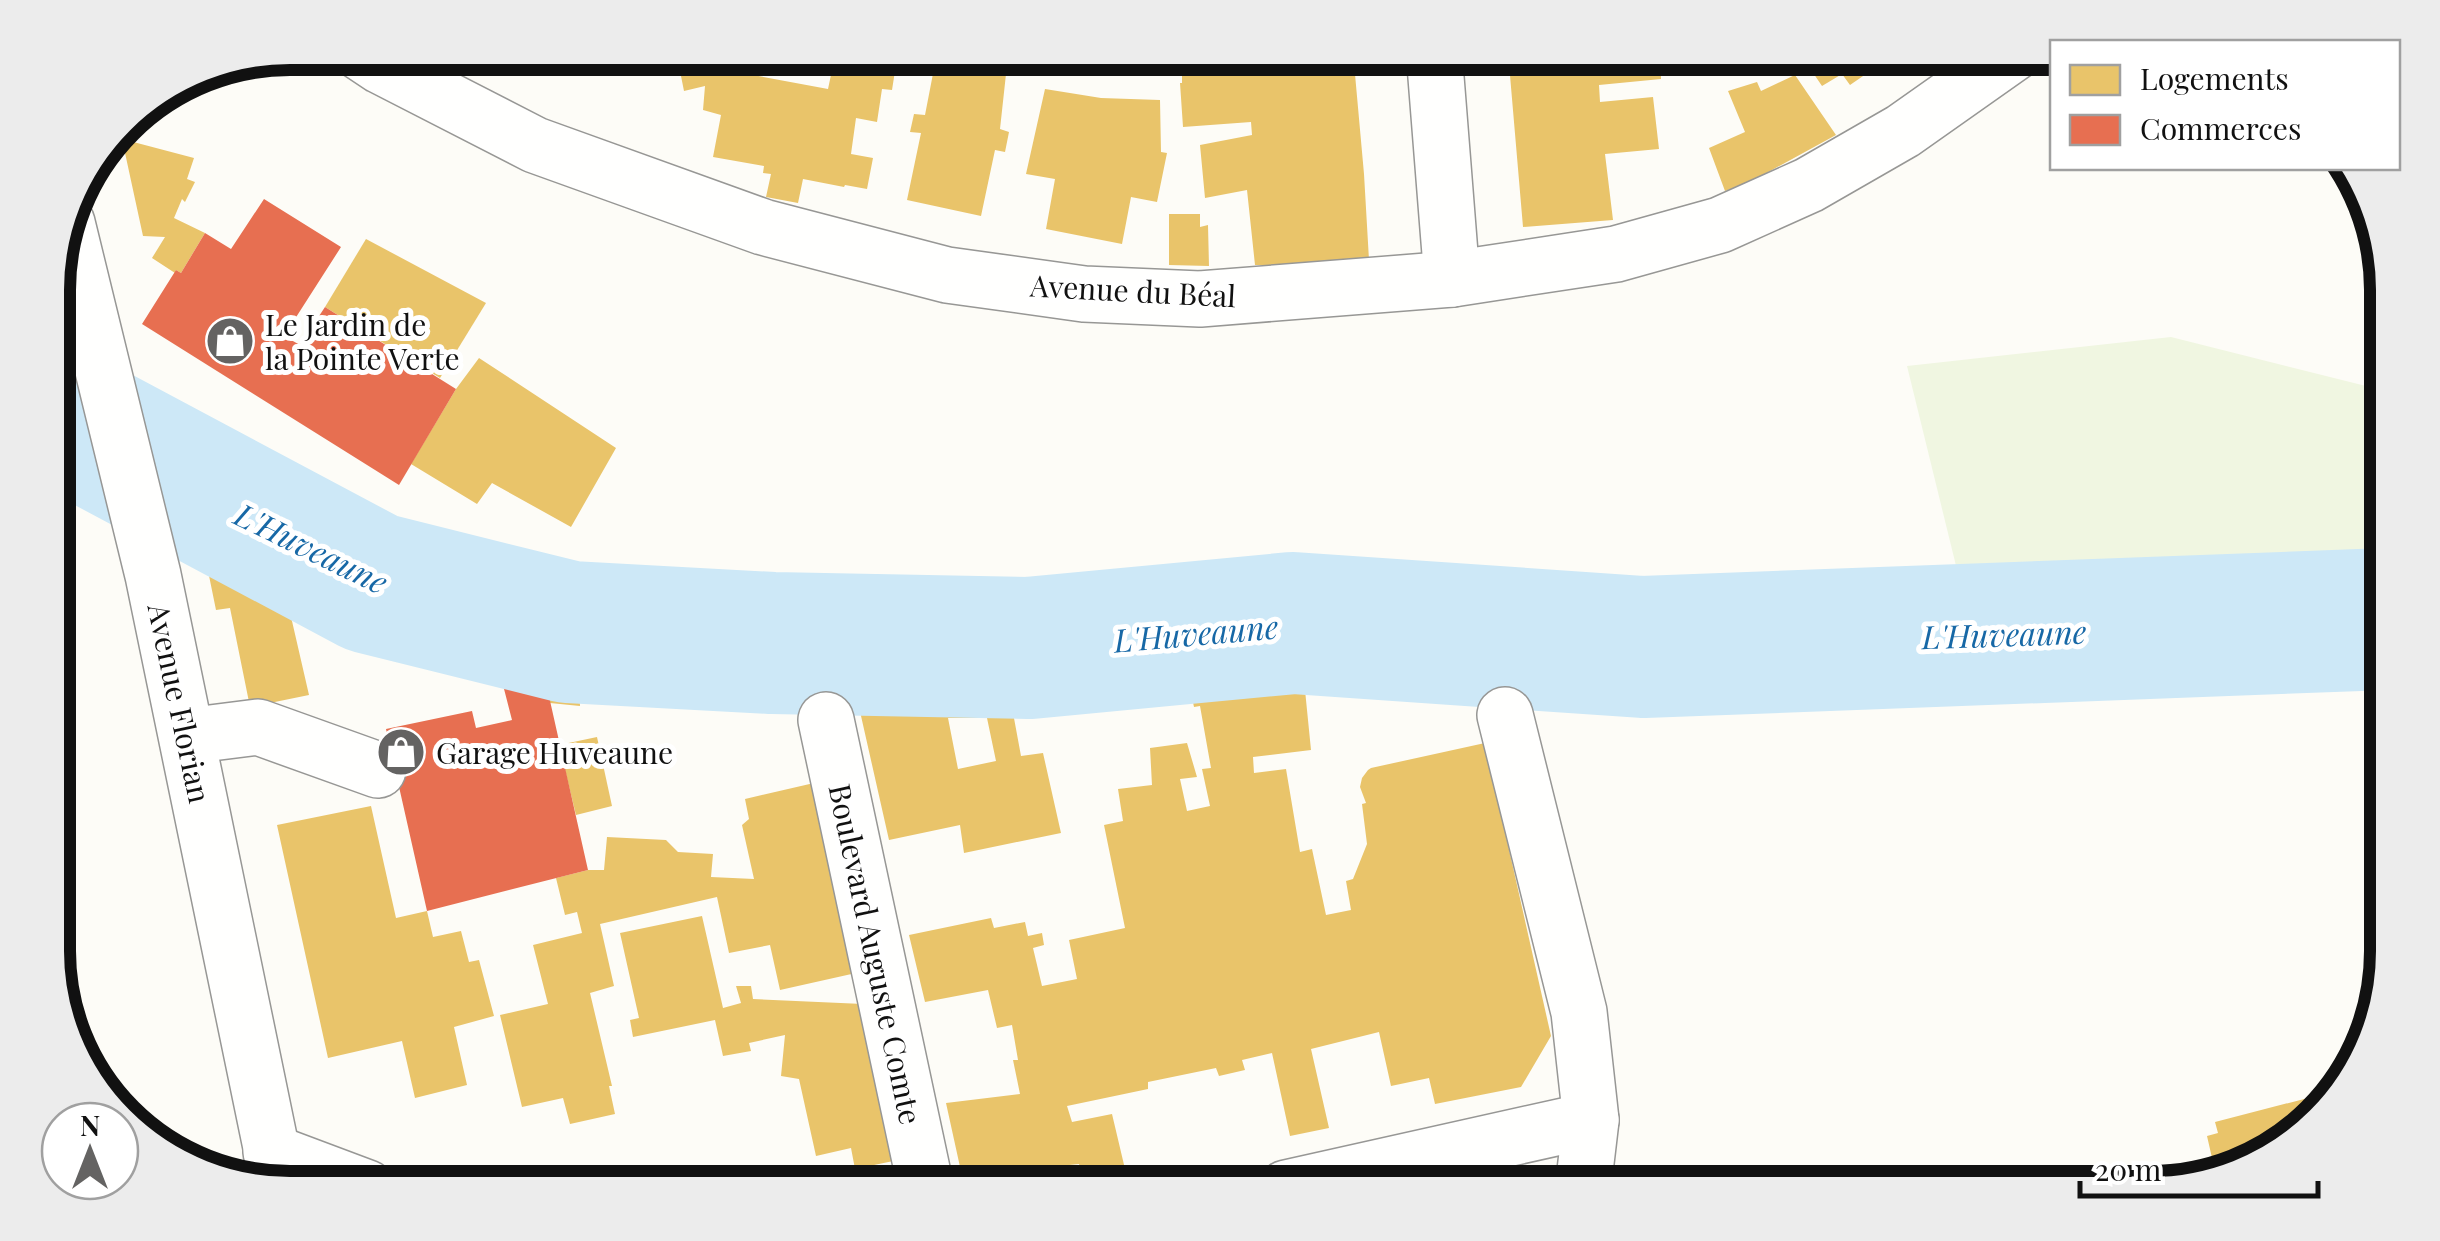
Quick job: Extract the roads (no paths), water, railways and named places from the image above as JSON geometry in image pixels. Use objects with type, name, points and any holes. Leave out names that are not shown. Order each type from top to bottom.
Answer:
[{"type":"street","name":"Avenue du Béal","points":[[390,70],[535,145],[763,227],[947,276],[1084,294],[1200,299],[1452,280],[1616,254],[1720,226],[1809,185],[1903,131],[1989,70]]},
{"type":"street","points":[[1435,70],[1452,280]]},
{"type":"street","name":"Avenue Florian","points":[[73,254],[153,576],[275,1169]]},
{"type":"street","points":[[1505,715],[1579,1012],[1591,1120],[1585,1171]]},
{"type":"street","name":"Boulevard Auguste Comte","points":[[826,720],[922,1171]]},
{"type":"street","points":[[187,736],[258,727],[378,770]]},
{"type":"street","points":[[1362,1171],[1591,1120]]},
{"type":"waterway","name":"L'Huveaune","points":[[70,422],[372,583],[569,632],[772,643],[1029,648],[1293,623],[1643,647],[2370,620]]},
{"type":"place","name":"Le Jardin de la Pointe Verte","points":[[230,341]]},
{"type":"place","name":"Garage Huveaune","points":[[401,752]]}]
